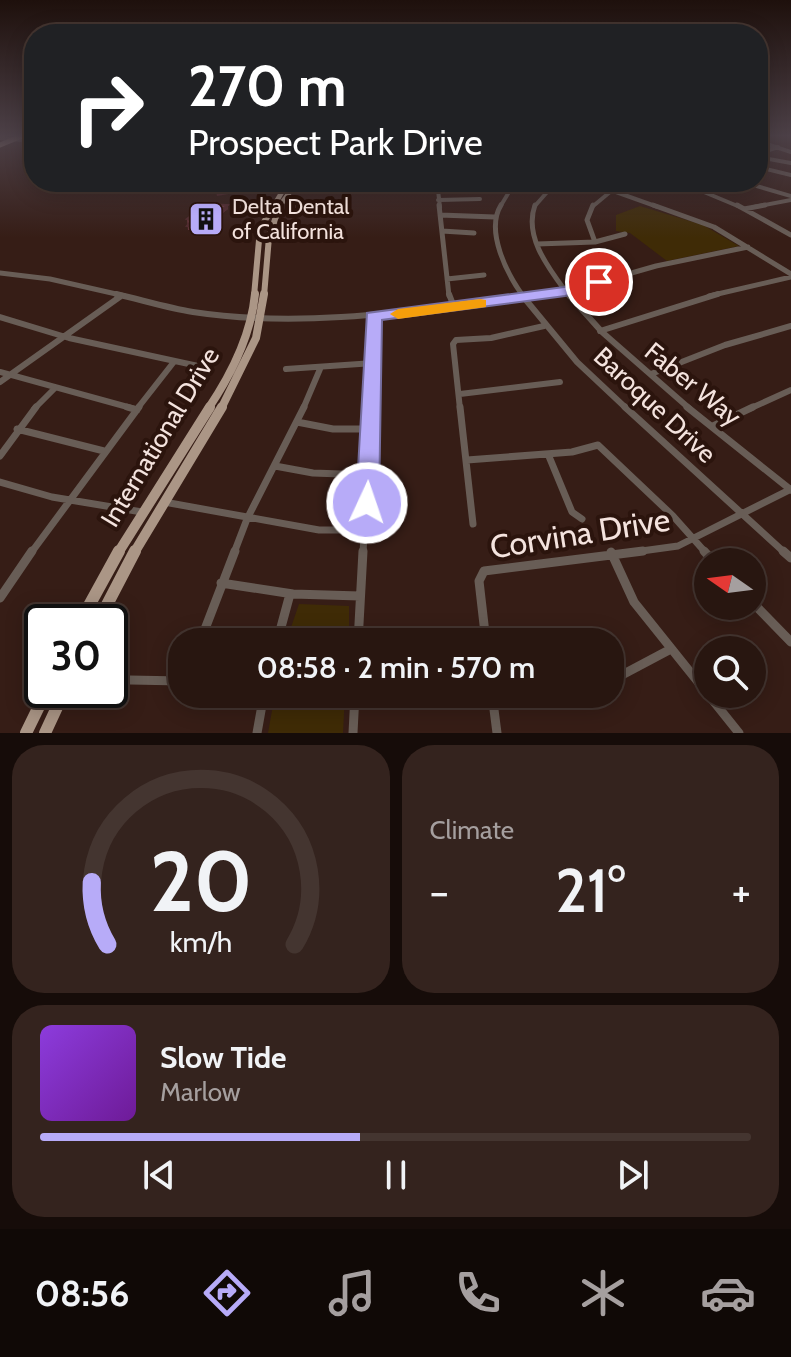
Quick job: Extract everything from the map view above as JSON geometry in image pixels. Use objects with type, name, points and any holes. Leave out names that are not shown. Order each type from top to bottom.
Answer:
[{"type":"main road","name":"International Drive","points":[[90,604],[142,512],[229,377],[256,318],[267,222],[271,206],[281,192]]},
{"type":"main road","name":"International Drive","points":[[108,604],[163,502],[231,393],[268,275],[267,222],[288,192]]},
{"type":"main road","points":[[26,733],[38,708]]},
{"type":"main road","points":[[45,733],[57,708]]},
{"type":"street","points":[[771,170],[791,175]]},
{"type":"street","points":[[768,190],[791,198]]},
{"type":"street","points":[[438,192],[447,279],[454,307]]},
{"type":"street","points":[[440,215],[495,217],[499,202],[506,192]]},
{"type":"street","name":"Faber Way","points":[[544,192],[533,211],[531,226],[537,244],[565,292],[600,331],[791,489]]},
{"type":"street","points":[[595,242],[587,224],[588,211],[596,200],[610,192],[699,221],[748,247],[791,276]]},
{"type":"street","points":[[704,192],[789,233]]},
{"type":"street","points":[[744,209],[791,198]]},
{"type":"street","points":[[438,200],[480,199]]},
{"type":"street","name":"Baroque Drive","points":[[495,217],[500,255],[523,298],[544,326],[609,392],[791,558]]},
{"type":"street","points":[[442,231],[474,233]]},
{"type":"street","points":[[537,244],[595,242],[625,234]]},
{"type":"street","points":[[0,273],[50,279],[182,310],[256,318],[373,316],[565,292],[656,266],[748,247]]},
{"type":"street","points":[[447,279],[484,275]]},
{"type":"street","points":[[600,331],[685,302],[791,276]]},
{"type":"street","points":[[3,376],[118,295]]},
{"type":"street","points":[[359,628],[369,475],[373,316]]},
{"type":"street","points":[[0,317],[173,363],[198,366]]},
{"type":"street","points":[[473,524],[454,342],[503,336],[544,326]]},
{"type":"street","points":[[651,374],[725,345],[791,326]]},
{"type":"street","points":[[0,598],[67,500],[173,363]]},
{"type":"street","points":[[286,369],[374,363]]},
{"type":"street","points":[[205,628],[247,519],[297,422],[320,369]]},
{"type":"street","points":[[3,376],[137,410]]},
{"type":"street","points":[[460,394],[560,382]]},
{"type":"street","points":[[0,456],[17,429],[54,389]]},
{"type":"street","points":[[713,426],[791,390]]},
{"type":"street","points":[[297,422],[333,429],[371,429]]},
{"type":"street","points":[[17,429],[104,451]]},
{"type":"street","points":[[467,460],[548,454],[598,445],[700,548]]},
{"type":"street","points":[[548,454],[572,512],[582,519]]},
{"type":"street","points":[[275,466],[313,473],[369,475]]},
{"type":"street","points":[[0,482],[67,500],[142,512]]},
{"type":"street","name":"Corvina Drive","points":[[485,628],[481,573],[611,552],[678,546],[791,489]]},
{"type":"street","points":[[163,502],[319,530],[366,530]]},
{"type":"street","points":[[611,552],[634,602],[669,650],[739,733]]},
{"type":"street","points":[[221,583],[290,594],[360,596]]},
{"type":"street","points":[[281,628],[290,594]]},
{"type":"street","points":[[766,616],[791,642]]},
{"type":"street","points":[[624,674],[669,650]]},
{"type":"street","points":[[130,680],[168,681]]},
{"type":"street","points":[[257,733],[261,708]]},
{"type":"street","points":[[353,733],[354,708]]},
{"type":"street","points":[[494,708],[497,733]]},
{"type":"shaded area","points":[[640,206],[703,225],[739,246],[667,261],[630,233],[616,231],[616,215]]},
{"type":"shaded area","points":[[299,604],[349,606],[349,628],[291,628]]},
{"type":"shaded area","points":[[272,708],[344,708],[343,733],[268,733]]},
{"type":"building","name":"Delta Dental of California","points":[[206,204],[228,205],[219,211],[210,228],[187,226],[192,220],[187,219]]},
{"type":"slow traffic","points":[[398,314],[480,303]]},
{"type":"place","name":"Delta Dental of California","points":[[206,219]]},
{"type":"route","points":[[367,503],[375,343],[373,316],[565,292],[599,282]]}]
